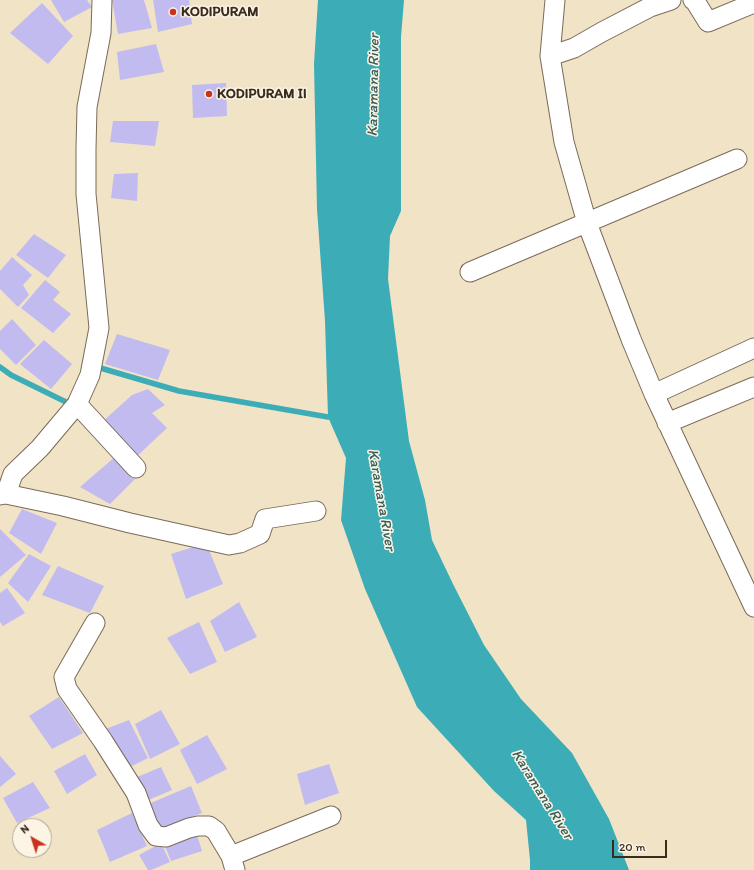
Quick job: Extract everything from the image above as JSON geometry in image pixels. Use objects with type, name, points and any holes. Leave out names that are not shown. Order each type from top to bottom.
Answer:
[{"type":"street","points":[[102,0],[100,33],[87,107],[86,194],[99,328],[90,375],[77,404],[40,448],[13,474],[3,494],[63,506],[130,523],[229,545],[240,543],[260,534],[265,519],[316,511]]},
{"type":"street","points":[[555,0],[550,56],[564,142],[587,222],[631,339],[654,394],[754,607]]},
{"type":"street","points":[[550,56],[574,48],[650,7],[671,0]]},
{"type":"street","points":[[693,0],[708,22],[716,20],[754,3]]},
{"type":"street","points":[[470,272],[738,159]]},
{"type":"street","points":[[654,394],[754,348]]},
{"type":"street","points":[[667,423],[754,387]]},
{"type":"street","points":[[77,404],[136,468]]},
{"type":"street","points":[[94,623],[64,677],[67,689],[103,741],[136,793],[148,825],[156,836],[166,837],[189,828],[208,826],[216,831],[233,863],[331,816]]},
{"type":"water","name":"Karamana River","points":[[318,0],[404,0],[401,37],[401,211],[390,236],[388,279],[409,441],[425,500],[432,540],[484,645],[521,699],[572,753],[609,819],[629,870],[530,870],[526,820],[494,791],[417,707],[365,589],[341,520],[346,458],[328,417],[325,321],[317,209],[314,64]]},
{"type":"building","points":[[51,0],[87,0],[92,7],[64,22]]},
{"type":"building","points":[[112,0],[144,0],[152,28],[118,34]]},
{"type":"building","name":"KODIPURAM","points":[[153,0],[189,0],[192,24],[158,32]]},
{"type":"building","points":[[42,3],[73,36],[48,64],[10,33]]},
{"type":"building","points":[[156,44],[164,72],[120,80],[117,52]]},
{"type":"building","name":"KODIPURAM II","points":[[226,83],[227,116],[193,118],[192,85]]},
{"type":"building","points":[[113,121],[159,121],[155,146],[110,142]]},
{"type":"building","points":[[138,173],[137,201],[111,198],[114,174]]},
{"type":"building","points":[[34,234],[66,255],[48,278],[16,255]]},
{"type":"building","points":[[12,257],[32,275],[23,285],[29,295],[18,307],[0,289],[0,271]]},
{"type":"building","points":[[45,280],[60,292],[53,300],[71,314],[53,333],[21,308]]},
{"type":"building","points":[[12,319],[36,345],[16,365],[0,349],[0,331]]},
{"type":"building","points":[[117,334],[170,350],[158,380],[105,364]]},
{"type":"building","points":[[44,340],[72,364],[51,389],[20,364]]},
{"type":"building","points":[[148,389],[165,405],[152,413],[167,428],[135,458],[102,422],[132,395]]},
{"type":"building","points":[[116,456],[136,478],[110,504],[80,487]]},
{"type":"building","points":[[22,509],[57,523],[41,554],[9,533]]},
{"type":"building","points":[[0,529],[26,555],[0,577]]},
{"type":"building","points":[[206,543],[223,584],[186,599],[171,554]]},
{"type":"building","points":[[29,554],[51,566],[28,602],[8,583]]},
{"type":"building","points":[[58,566],[104,586],[90,613],[42,595]]},
{"type":"building","points":[[7,588],[25,613],[3,626],[0,622],[0,593]]},
{"type":"building","points":[[239,602],[257,637],[225,652],[210,621]]},
{"type":"building","points":[[199,622],[217,662],[190,674],[167,638]]},
{"type":"building","points":[[59,697],[83,733],[52,749],[29,716]]},
{"type":"building","points":[[161,710],[180,744],[150,759],[135,724]]},
{"type":"building","points":[[129,720],[148,758],[130,767],[103,730]]},
{"type":"building","points":[[207,735],[227,769],[197,784],[180,750]]},
{"type":"building","points":[[85,754],[97,775],[67,794],[54,771]]},
{"type":"building","points":[[0,756],[16,774],[0,787]]},
{"type":"building","points":[[329,764],[339,793],[305,805],[297,774]]},
{"type":"building","points":[[161,767],[172,790],[146,801],[135,778]]},
{"type":"building","points":[[33,782],[50,808],[28,818],[14,818],[3,798]]},
{"type":"building","points":[[191,786],[202,813],[157,830],[146,805]]},
{"type":"building","points":[[132,813],[147,846],[110,862],[97,830]]},
{"type":"building","points":[[196,832],[202,851],[171,861],[164,844]]},
{"type":"building","points":[[161,843],[170,862],[148,870],[139,855]]},
{"type":"waterway","points":[[0,367],[11,375],[68,403],[70,400]]},
{"type":"waterway","points":[[97,367],[179,391],[328,417]]},
{"type":"place","name":"KODIPURAM","points":[[173,12]]},
{"type":"place","name":"KODIPURAM II","points":[[209,94]]}]
